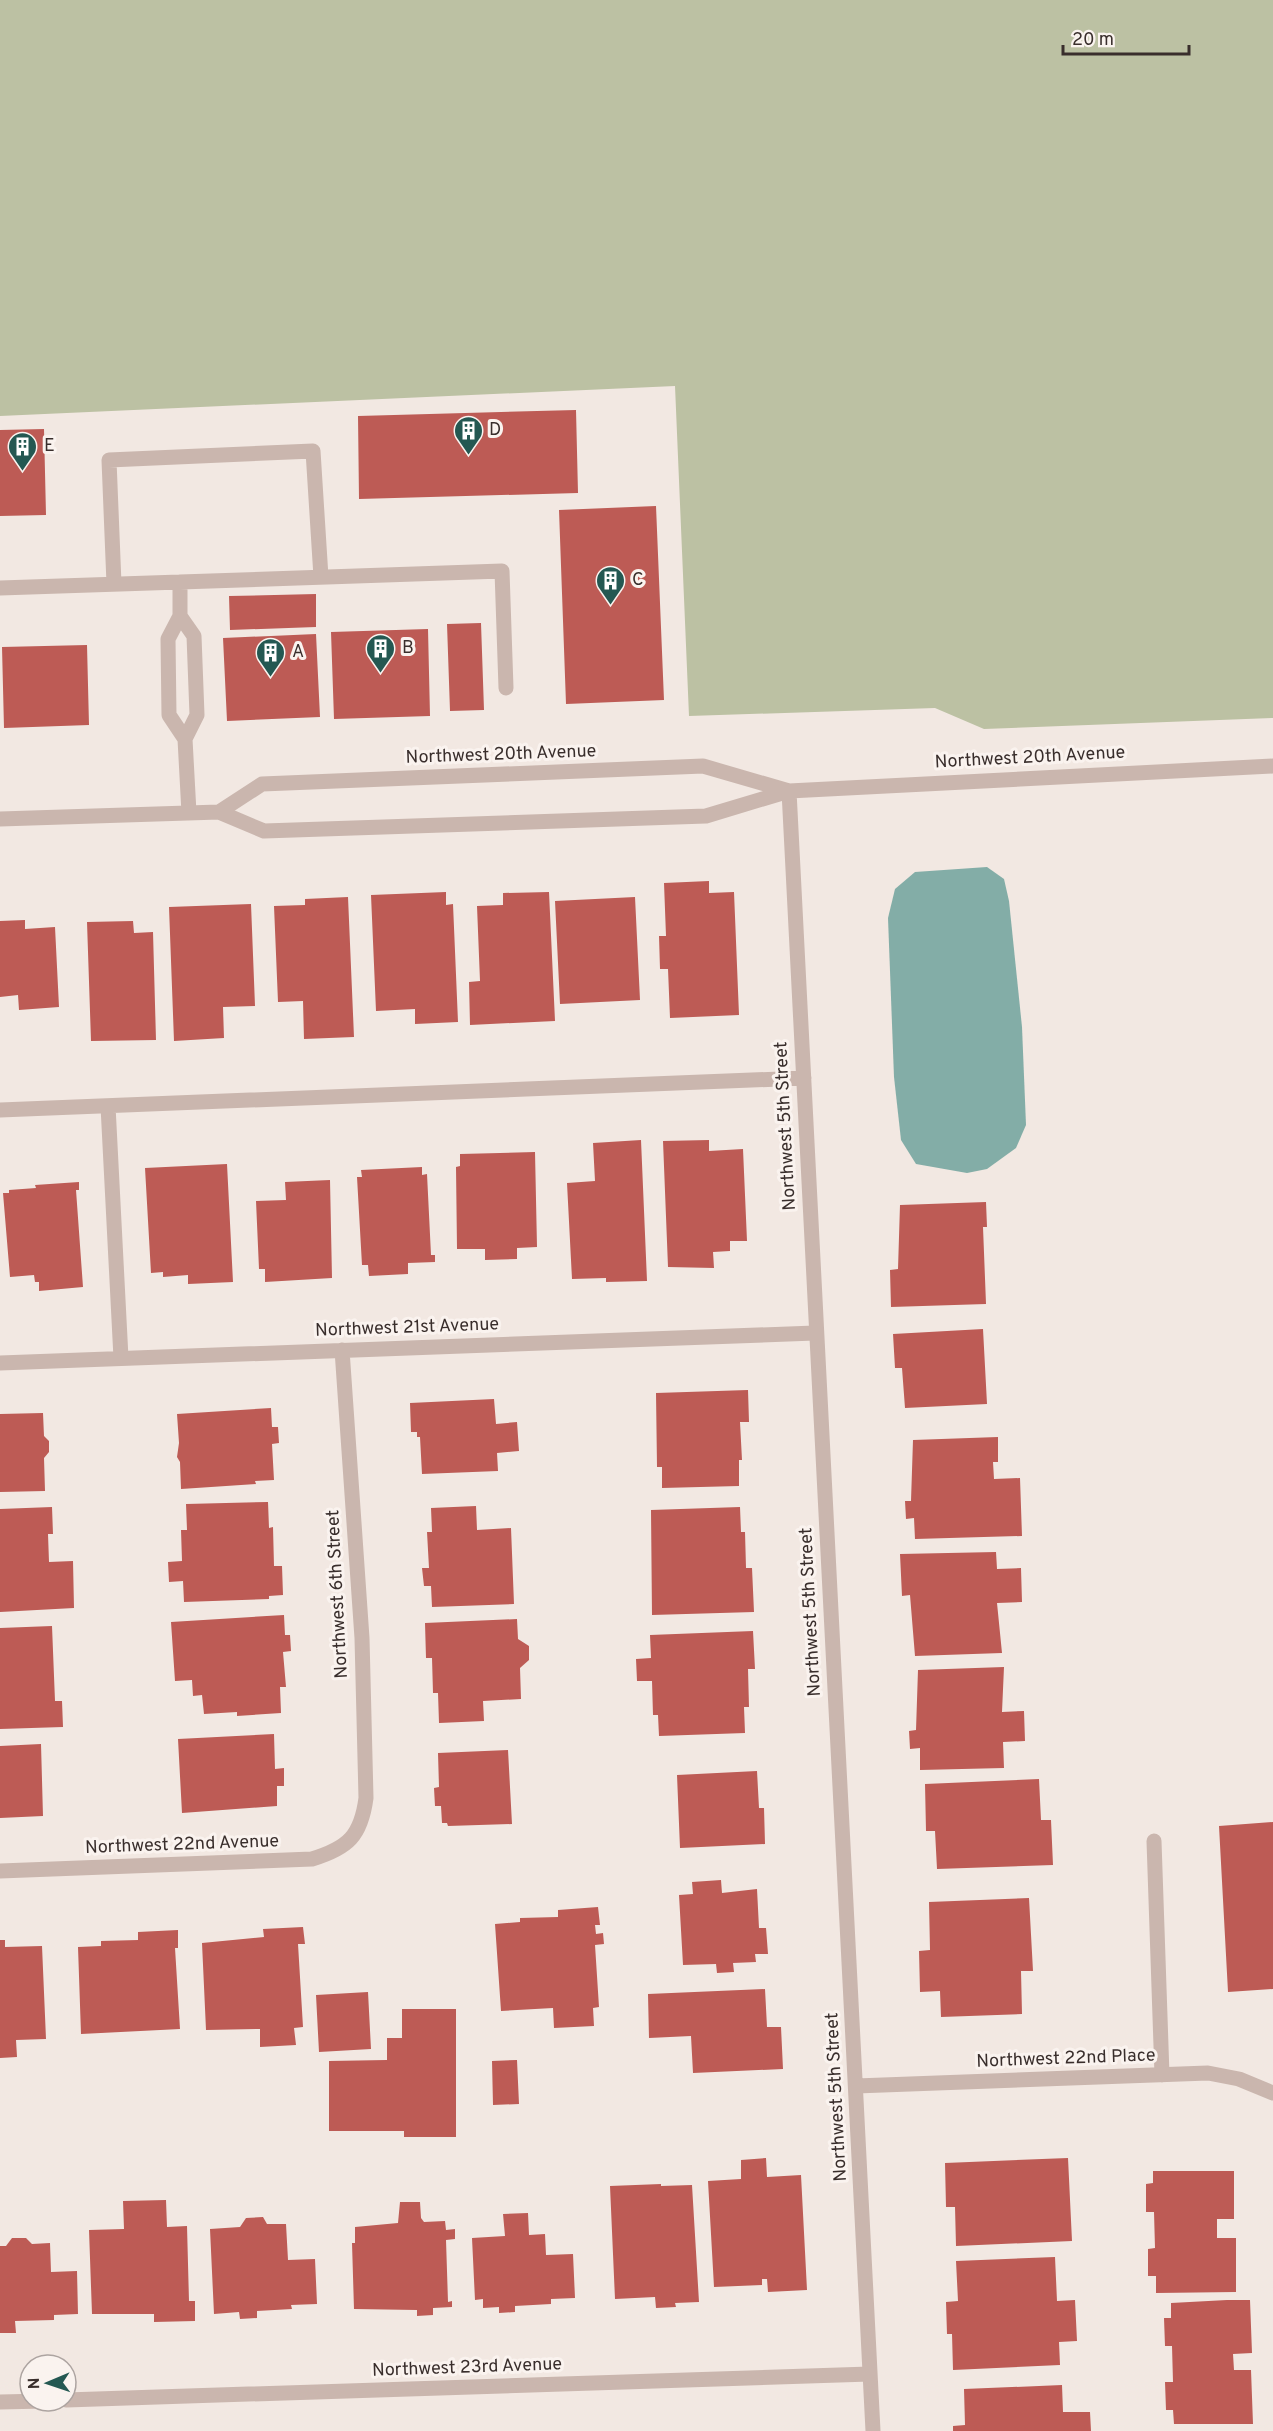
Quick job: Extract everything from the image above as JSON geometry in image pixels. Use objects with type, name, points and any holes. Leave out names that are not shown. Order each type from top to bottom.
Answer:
[{"type":"street","points":[[114,584],[109,460],[313,451],[321,577]]},
{"type":"street","points":[[0,588],[502,571],[506,688]]},
{"type":"street","points":[[180,582],[180,616],[168,639],[169,715],[185,739]]},
{"type":"street","points":[[180,616],[194,636],[197,715],[185,739],[189,813]]},
{"type":"street","name":"Northwest 20th Avenue","points":[[219,812],[262,784],[703,766],[789,791]]},
{"type":"street","name":"Northwest 20th Avenue","points":[[0,819],[219,812],[264,831],[682,817],[706,816],[789,791],[1273,766]]},
{"type":"street","name":"Northwest 5th Street","points":[[789,791],[873,2431]]},
{"type":"street","points":[[0,1110],[804,1078]]},
{"type":"street","points":[[108,1106],[121,1358]]},
{"type":"street","name":"Northwest 21st Avenue","points":[[0,1363],[815,1333]]},
{"type":"street","name":"Northwest 6th Street","points":[[342,1350],[362,1638],[366,1775],[363,1822],[356,1833]]},
{"type":"street","name":"Northwest 22nd Avenue","points":[[0,1871],[312,1859],[335,1852],[356,1833]]},
{"type":"street","points":[[1154,1841],[1162,2075]]},
{"type":"street","name":"Northwest 22nd Place","points":[[856,2086],[1208,2073],[1239,2079],[1273,2093]]},
{"type":"street","name":"Northwest 23rd Avenue","points":[[78,2400],[870,2374]]},
{"type":"street","points":[[0,2403],[18,2402]]},
{"type":"green space","points":[[0,0],[1273,0],[1273,718],[984,729],[935,708],[689,716],[675,386],[0,416]]},
{"type":"water","points":[[987,867],[1004,879],[1009,901],[1022,1027],[1026,1125],[1016,1148],[987,1169],[967,1173],[916,1164],[901,1140],[894,1077],[888,918],[895,889],[915,872]]},
{"type":"building","name":"D","points":[[576,410],[578,493],[359,499],[358,416]]},
{"type":"building","name":"E","points":[[44,429],[46,515],[0,516],[0,430]]},
{"type":"building","name":"C","points":[[656,506],[664,700],[566,704],[559,510]]},
{"type":"building","points":[[316,594],[316,627],[230,630],[229,596]]},
{"type":"building","points":[[481,623],[484,710],[450,711],[447,624]]},
{"type":"building","name":"B","points":[[428,629],[430,716],[334,719],[331,632]]},
{"type":"building","name":"A","points":[[316,634],[320,717],[227,721],[223,638]]},
{"type":"building","points":[[87,645],[89,725],[4,728],[2,647]]},
{"type":"building","points":[[709,881],[709,893],[734,892],[739,1015],[670,1018],[668,969],[660,969],[659,936],[666,936],[664,883]]},
{"type":"building","points":[[446,892],[446,905],[453,904],[458,1022],[415,1024],[415,1009],[376,1011],[371,895]]},
{"type":"building","points":[[549,892],[555,1021],[470,1025],[469,982],[480,981],[477,906],[503,905],[503,893]]},
{"type":"building","points":[[348,897],[354,1037],[304,1039],[303,1001],[278,1002],[274,906],[305,905],[305,899]]},
{"type":"building","points":[[635,897],[640,1000],[560,1004],[555,901]]},
{"type":"building","points":[[251,904],[255,1006],[223,1007],[224,1038],[174,1041],[169,907]]},
{"type":"building","points":[[25,920],[25,929],[55,927],[59,1007],[19,1010],[18,995],[0,997],[0,921]]},
{"type":"building","points":[[133,921],[134,933],[153,932],[156,1040],[91,1041],[87,922]]},
{"type":"building","points":[[641,1140],[647,1281],[606,1282],[606,1278],[572,1279],[567,1183],[595,1181],[593,1143]]},
{"type":"building","points":[[709,1140],[709,1151],[743,1149],[747,1241],[730,1241],[730,1251],[713,1252],[714,1268],[668,1267],[663,1141]]},
{"type":"building","points":[[535,1152],[537,1247],[517,1248],[517,1259],[485,1260],[485,1249],[457,1249],[456,1167],[460,1166],[460,1154]]},
{"type":"building","points":[[227,1164],[233,1282],[188,1284],[188,1275],[163,1277],[163,1272],[151,1273],[145,1168]]},
{"type":"building","points":[[422,1167],[422,1175],[427,1174],[431,1255],[435,1255],[435,1262],[408,1263],[408,1274],[369,1276],[368,1265],[362,1265],[357,1177],[362,1177],[361,1170]]},
{"type":"building","points":[[330,1180],[332,1278],[265,1282],[265,1269],[259,1269],[256,1201],[286,1200],[285,1182]]},
{"type":"building","points":[[79,1182],[79,1190],[76,1190],[83,1287],[39,1291],[39,1282],[35,1282],[34,1275],[10,1277],[3,1193],[9,1193],[9,1190],[36,1188],[35,1185]]},
{"type":"building","points":[[986,1202],[987,1227],[983,1227],[986,1304],[891,1307],[890,1270],[898,1269],[900,1205]]},
{"type":"building","points":[[983,1329],[987,1404],[905,1408],[902,1368],[895,1368],[893,1334]]},
{"type":"building","points":[[748,1390],[749,1422],[740,1422],[742,1460],[739,1460],[739,1486],[662,1488],[662,1467],[657,1467],[656,1393]]},
{"type":"building","points":[[494,1399],[496,1424],[517,1422],[519,1451],[497,1453],[498,1471],[422,1474],[420,1437],[417,1437],[417,1432],[411,1432],[410,1403]]},
{"type":"building","points":[[271,1408],[272,1427],[278,1427],[279,1443],[272,1444],[274,1480],[255,1481],[256,1484],[181,1489],[180,1462],[177,1457],[179,1443],[177,1414]]},
{"type":"building","points":[[43,1413],[44,1436],[49,1441],[49,1452],[44,1458],[45,1491],[0,1492],[0,1414]]},
{"type":"building","points":[[998,1437],[998,1462],[993,1462],[994,1479],[1020,1478],[1022,1536],[915,1539],[914,1518],[906,1519],[905,1501],[911,1501],[913,1440]]},
{"type":"building","points":[[268,1502],[269,1528],[273,1527],[274,1566],[282,1566],[283,1595],[269,1596],[269,1599],[184,1602],[183,1581],[169,1582],[168,1562],[182,1561],[181,1530],[187,1530],[186,1504]]},
{"type":"building","points":[[476,1506],[477,1530],[511,1528],[514,1604],[432,1607],[431,1586],[424,1586],[422,1568],[429,1568],[427,1532],[432,1532],[431,1508]]},
{"type":"building","points":[[52,1507],[53,1534],[48,1534],[49,1562],[73,1561],[74,1608],[0,1612],[0,1509]]},
{"type":"building","points":[[740,1507],[741,1532],[745,1532],[746,1568],[752,1568],[754,1612],[652,1615],[651,1510]]},
{"type":"building","points":[[996,1552],[997,1569],[1021,1568],[1022,1602],[997,1603],[1002,1653],[915,1656],[910,1595],[902,1596],[900,1554]]},
{"type":"building","points":[[284,1615],[285,1635],[290,1635],[291,1651],[283,1652],[286,1687],[280,1687],[281,1713],[237,1716],[237,1712],[204,1714],[202,1695],[193,1696],[192,1680],[175,1681],[171,1622]]},
{"type":"building","points":[[517,1619],[518,1639],[529,1646],[529,1660],[520,1668],[521,1699],[483,1701],[484,1721],[439,1723],[438,1693],[433,1693],[432,1658],[426,1658],[425,1623]]},
{"type":"building","points":[[52,1626],[55,1701],[62,1701],[63,1727],[0,1729],[0,1628]]},
{"type":"building","points":[[753,1631],[755,1669],[748,1669],[749,1707],[744,1707],[745,1733],[659,1736],[658,1715],[653,1715],[652,1681],[637,1681],[636,1659],[651,1658],[650,1635]]},
{"type":"building","points":[[1004,1667],[1002,1712],[1024,1711],[1025,1741],[1003,1742],[1004,1768],[920,1770],[920,1748],[910,1749],[909,1731],[916,1730],[918,1670]]},
{"type":"building","points":[[274,1734],[275,1769],[284,1768],[284,1786],[277,1786],[277,1806],[182,1813],[178,1739]]},
{"type":"building","points":[[41,1744],[43,1816],[0,1818],[0,1746]]},
{"type":"building","points":[[508,1750],[512,1824],[448,1826],[447,1823],[442,1823],[441,1806],[435,1806],[434,1788],[439,1787],[438,1753]]},
{"type":"building","points":[[757,1771],[759,1808],[764,1808],[765,1844],[680,1848],[677,1775]]},
{"type":"building","points":[[1039,1779],[1041,1820],[1051,1820],[1053,1865],[937,1869],[935,1831],[926,1831],[925,1784]]},
{"type":"building","points":[[1273,1822],[1273,1989],[1228,1992],[1219,1826]]},
{"type":"building","points":[[721,1880],[722,1893],[757,1889],[759,1928],[766,1928],[768,1954],[755,1954],[756,1962],[733,1963],[734,1972],[717,1973],[716,1964],[683,1965],[679,1895],[693,1894],[692,1882]]},
{"type":"building","points":[[1029,1898],[1033,1971],[1021,1971],[1022,2014],[941,2017],[940,1991],[920,1992],[919,1951],[930,1950],[929,1902]]},
{"type":"building","points":[[598,1907],[600,1925],[595,1925],[596,1934],[603,1933],[604,1944],[595,1945],[599,2007],[593,2008],[594,2026],[554,2028],[553,2008],[501,2011],[495,1924],[520,1922],[520,1918],[558,1917],[558,1910]]},
{"type":"building","points":[[303,1927],[305,1944],[298,1944],[303,2027],[294,2028],[296,2045],[260,2047],[260,2029],[206,2030],[202,1943],[264,1937],[263,1929]]},
{"type":"building","points":[[178,1930],[178,1948],[175,1948],[180,2029],[81,2034],[78,1947],[101,1946],[101,1941],[138,1940],[138,1932]]},
{"type":"building","points":[[0,1940],[5,1940],[5,1947],[42,1946],[46,2039],[16,2040],[17,2057],[0,2058]]},
{"type":"building","points":[[765,1989],[767,2027],[781,2027],[783,2069],[693,2073],[691,2036],[649,2038],[648,1994]]},
{"type":"building","points":[[368,1992],[371,2049],[319,2052],[316,1995]]},
{"type":"building","points":[[402,2009],[456,2009],[456,2137],[404,2137],[404,2131],[329,2131],[329,2061],[387,2060],[387,2038],[402,2038]]},
{"type":"building","points":[[517,2060],[519,2104],[493,2105],[492,2061]]},
{"type":"building","points":[[766,2158],[767,2177],[801,2175],[807,2290],[768,2292],[767,2279],[762,2279],[762,2285],[714,2287],[708,2181],[741,2179],[741,2160]]},
{"type":"building","points":[[1068,2158],[1072,2241],[956,2246],[955,2207],[946,2207],[945,2163]]},
{"type":"building","points":[[1153,2171],[1234,2171],[1234,2219],[1217,2219],[1217,2238],[1236,2238],[1236,2292],[1156,2293],[1156,2276],[1148,2276],[1148,2249],[1155,2248],[1154,2212],[1146,2212],[1146,2184],[1153,2183]]},
{"type":"building","points":[[661,2184],[661,2186],[692,2185],[699,2302],[675,2303],[676,2307],[656,2308],[655,2297],[615,2299],[610,2186]]},
{"type":"building","points":[[166,2200],[167,2227],[187,2226],[189,2301],[195,2301],[195,2321],[154,2322],[154,2314],[92,2314],[89,2230],[124,2229],[123,2201]]},
{"type":"building","points":[[400,2202],[420,2202],[421,2218],[424,2222],[445,2221],[446,2230],[455,2229],[455,2239],[446,2240],[448,2302],[452,2301],[452,2307],[433,2308],[433,2315],[417,2316],[417,2310],[354,2309],[352,2243],[355,2243],[355,2227],[398,2223]]},
{"type":"building","points":[[528,2213],[529,2235],[545,2234],[546,2255],[573,2254],[575,2298],[551,2299],[551,2304],[515,2306],[515,2312],[499,2313],[499,2307],[483,2308],[483,2299],[475,2300],[472,2238],[505,2236],[503,2214]]},
{"type":"building","points":[[263,2217],[267,2224],[286,2224],[288,2260],[315,2259],[317,2304],[291,2305],[292,2309],[257,2311],[257,2318],[240,2319],[239,2312],[214,2314],[210,2229],[240,2227],[246,2218]]},
{"type":"building","points":[[12,2238],[26,2238],[32,2244],[50,2243],[51,2272],[77,2271],[78,2314],[54,2315],[54,2320],[15,2321],[16,2333],[0,2333],[0,2246],[6,2246]]},
{"type":"building","points":[[1055,2257],[1057,2301],[1075,2300],[1077,2341],[1059,2342],[1060,2365],[953,2370],[952,2334],[947,2334],[946,2302],[958,2301],[956,2261]]},
{"type":"building","points":[[1250,2300],[1252,2353],[1233,2354],[1234,2370],[1251,2370],[1253,2424],[1174,2424],[1173,2410],[1166,2410],[1165,2382],[1173,2382],[1172,2346],[1165,2346],[1164,2318],[1171,2318],[1171,2303]]},
{"type":"building","points":[[1062,2385],[1063,2412],[1090,2412],[1091,2431],[953,2431],[953,2426],[965,2425],[964,2389]]},
{"type":"place","name":"D","points":[[468,456]]},
{"type":"place","name":"E","points":[[23,472]]},
{"type":"place","name":"C","points":[[611,606]]},
{"type":"place","name":"B","points":[[381,674]]},
{"type":"place","name":"A","points":[[271,678]]}]
